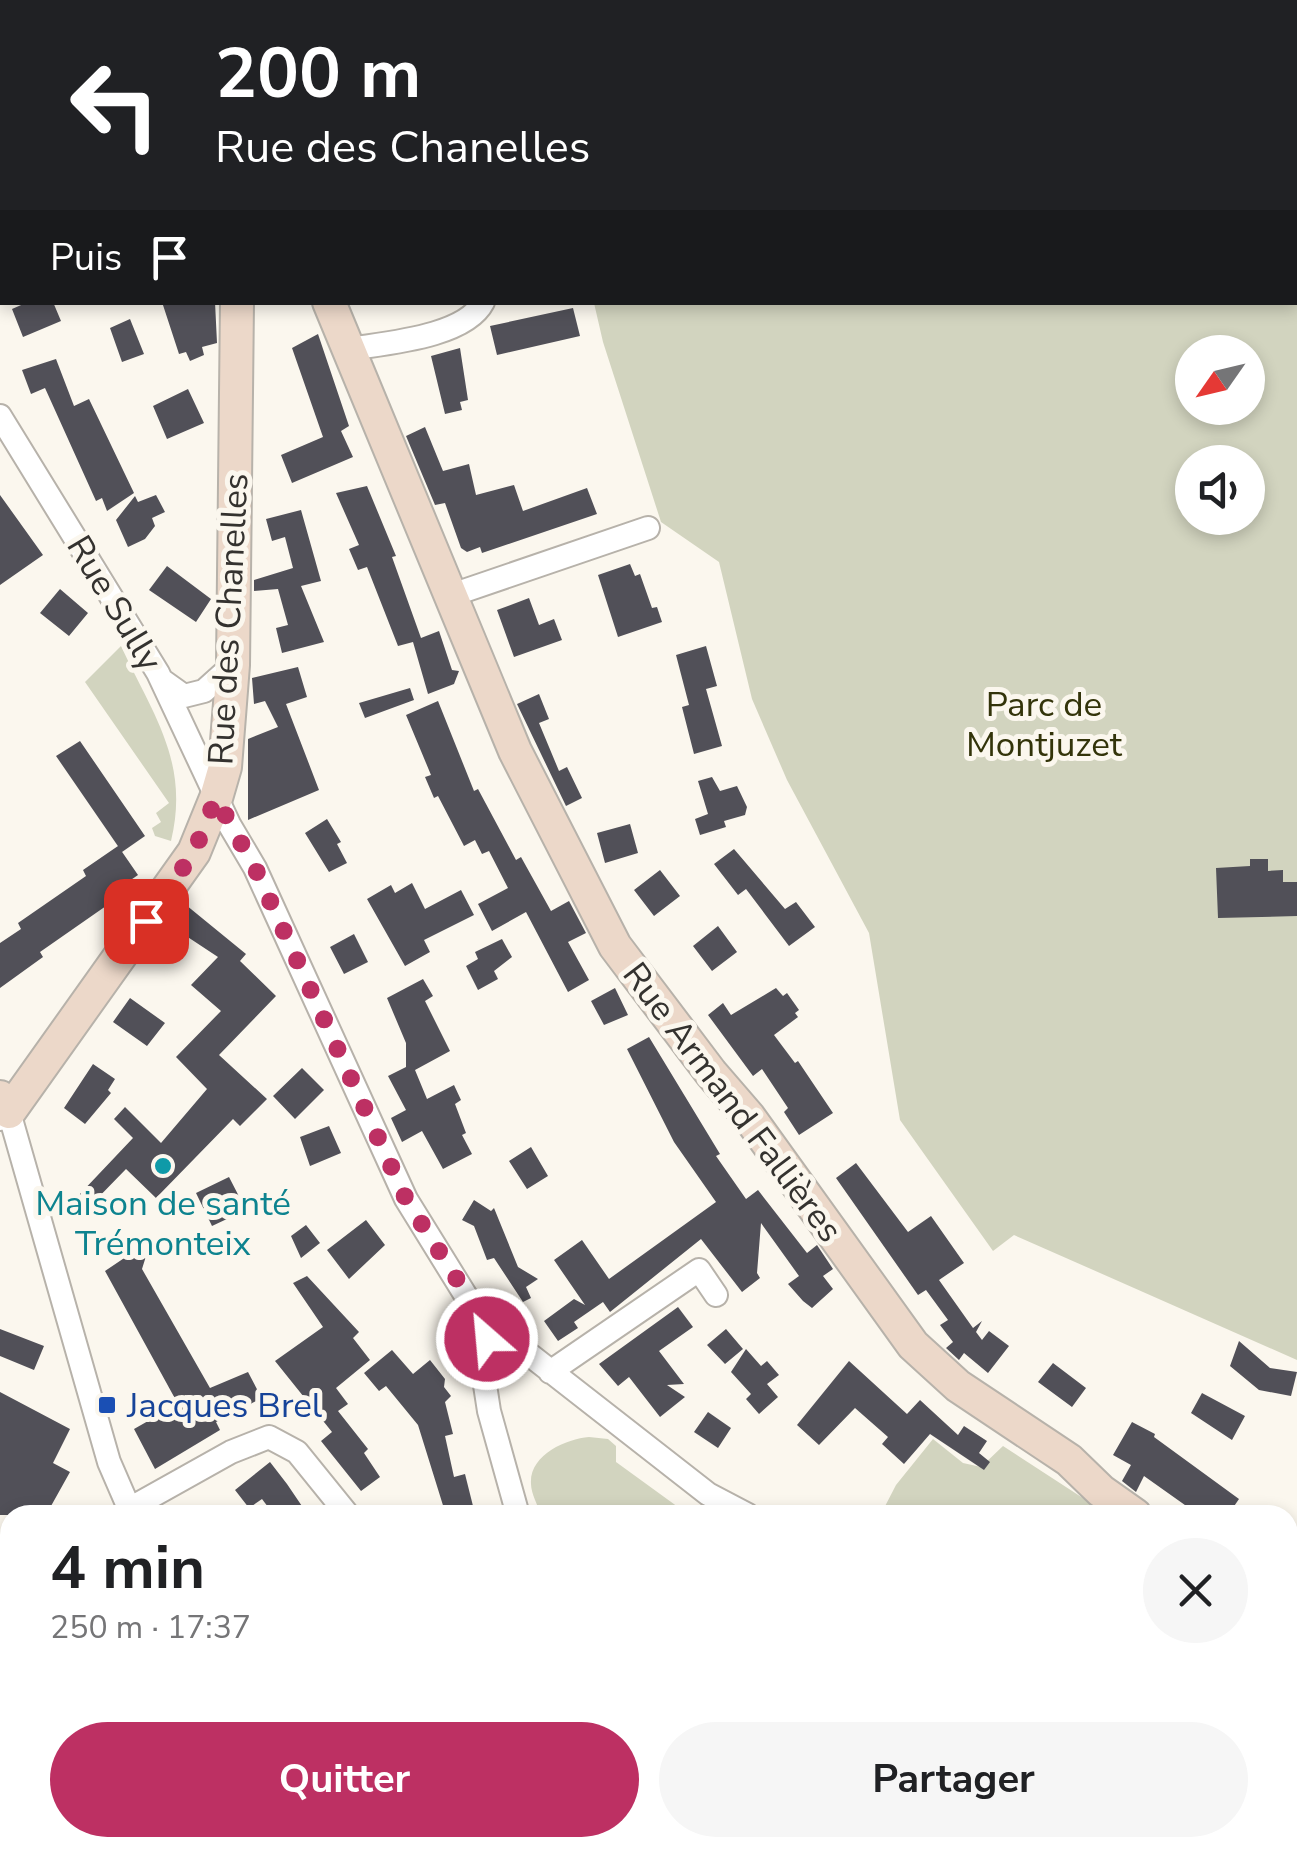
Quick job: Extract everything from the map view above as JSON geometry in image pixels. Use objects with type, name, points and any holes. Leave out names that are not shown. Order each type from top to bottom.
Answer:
[{"type":"street","name":"Rue des Chanelles","points":[[3,1109],[185,865],[216,798],[224,767],[232,665],[237,305]]},
{"type":"street","name":"Rue Armand Fallières","points":[[330,305],[523,768],[615,946],[711,1074],[750,1117],[913,1345],[958,1386],[1069,1460],[1120,1505]]},
{"type":"street","points":[[350,349],[451,329],[478,312],[481,305]]},
{"type":"street","name":"Rue Sully","points":[[0,416],[163,682],[216,798],[255,868],[406,1199],[489,1330]]},
{"type":"street","points":[[449,596],[648,528]]},
{"type":"street","points":[[163,682],[184,696],[204,691],[232,665]]},
{"type":"street","points":[[3,1109],[109,1462],[128,1505]]},
{"type":"street","points":[[550,1372],[699,1270],[716,1296]]},
{"type":"street","points":[[515,1505],[489,1411],[481,1360],[489,1330],[521,1348],[711,1505]]},
{"type":"street","points":[[143,1505],[231,1452],[269,1438],[297,1452],[340,1505]]},
{"type":"green space","name":"Parc de Montjuzet","points":[[594,305],[1297,305],[1297,1360],[1014,1235],[993,1251],[900,1120],[869,933],[787,780],[752,699],[719,562],[661,522]]},
{"type":"green space","points":[[121,646],[156,717],[172,763],[176,813],[171,841],[155,836],[152,828],[161,822],[156,813],[169,803],[85,682]]},
{"type":"green space","points":[[608,1439],[616,1446],[616,1462],[675,1505],[537,1505],[531,1488],[536,1465],[551,1450],[570,1441]]},
{"type":"green space","points":[[933,1439],[963,1463],[981,1467],[1003,1446],[1094,1505],[886,1505],[896,1485]]},
{"type":"building","points":[[21,305],[54,305],[61,321],[23,337],[12,309]]},
{"type":"building","points":[[163,305],[215,305],[217,343],[202,347],[204,355],[190,361],[186,352],[179,354]]},
{"type":"building","points":[[573,308],[580,336],[497,355],[490,326]]},
{"type":"building","points":[[130,319],[144,354],[122,362],[110,328]]},
{"type":"building","points":[[318,334],[349,426],[341,431],[353,457],[292,483],[281,455],[323,437],[292,348]]},
{"type":"building","points":[[460,348],[468,400],[460,402],[462,410],[445,414],[431,356]]},
{"type":"building","points":[[56,359],[74,406],[89,399],[134,493],[107,511],[102,498],[96,501],[45,388],[31,394],[22,370]]},
{"type":"building","points":[[188,389],[204,423],[167,439],[153,406]]},
{"type":"building","points":[[425,427],[443,471],[469,464],[476,495],[514,485],[523,511],[587,488],[597,514],[482,553],[480,547],[467,552],[461,548],[445,503],[435,505],[406,436]]},
{"type":"building","points":[[367,486],[396,556],[392,557],[421,638],[439,631],[452,670],[459,671],[454,684],[428,694],[413,642],[398,646],[367,567],[358,570],[349,549],[359,545],[336,493]]},
{"type":"building","points":[[0,495],[43,555],[0,585]]},
{"type":"building","points":[[156,495],[165,512],[152,518],[155,526],[145,539],[128,547],[116,520],[135,496],[138,502]]},
{"type":"building","points":[[301,510],[321,581],[301,586],[324,642],[282,653],[276,628],[288,625],[278,589],[254,591],[254,580],[293,568],[285,537],[272,541],[266,519]]},
{"type":"building","points":[[630,564],[635,576],[640,574],[652,608],[657,607],[662,622],[618,637],[598,575]]},
{"type":"building","points":[[167,566],[211,599],[196,622],[149,590]]},
{"type":"building","points":[[60,589],[88,613],[69,636],[40,613]]},
{"type":"building","points":[[529,598],[539,625],[554,619],[562,640],[514,657],[497,610]]},
{"type":"building","points":[[706,646],[717,686],[706,689],[722,746],[694,754],[682,707],[689,705],[676,655]]},
{"type":"building","points":[[298,667],[307,697],[286,704],[319,790],[248,820],[248,739],[278,727],[265,701],[254,704],[252,678]]},
{"type":"building","points":[[410,688],[414,700],[365,718],[359,703]]},
{"type":"building","points":[[539,694],[549,719],[539,723],[559,771],[567,767],[582,798],[566,806],[517,704]]},
{"type":"building","points":[[438,701],[474,791],[478,789],[516,860],[521,857],[551,911],[569,901],[586,933],[568,942],[589,980],[568,992],[526,912],[492,931],[478,904],[508,888],[489,851],[482,854],[475,840],[464,846],[438,796],[434,798],[425,777],[431,775],[406,715]]},
{"type":"building","points":[[80,741],[145,836],[122,852],[56,756]]},
{"type":"building","points":[[712,777],[720,791],[737,786],[747,807],[745,815],[724,821],[726,827],[700,835],[695,819],[708,814],[698,781]]},
{"type":"building","points":[[327,819],[341,842],[337,844],[347,863],[329,872],[305,833]]},
{"type":"building","points":[[630,824],[638,853],[605,863],[597,833]]},
{"type":"building","points":[[118,846],[138,875],[106,897],[106,906],[40,952],[43,957],[0,988],[0,943],[21,929],[18,923],[86,876],[83,870]]},
{"type":"building","points":[[734,849],[785,909],[796,902],[815,927],[789,946],[746,889],[738,895],[714,864]]},
{"type":"building","points":[[1250,859],[1268,859],[1268,871],[1283,870],[1283,882],[1297,882],[1297,916],[1218,918],[1216,868],[1250,866]]},
{"type":"building","points":[[660,870],[680,896],[654,916],[634,890]]},
{"type":"building","points":[[412,883],[425,909],[461,890],[474,915],[424,940],[430,952],[405,966],[367,899],[391,885],[395,893]]},
{"type":"building","points":[[186,905],[246,954],[240,961],[276,996],[219,1055],[267,1099],[240,1126],[233,1119],[156,1198],[126,1169],[90,1206],[79,1195],[133,1138],[114,1119],[125,1107],[161,1143],[207,1089],[176,1057],[221,1011],[191,985],[218,957],[171,926]]},
{"type":"building","points":[[718,926],[737,952],[712,971],[693,946]]},
{"type":"building","points":[[354,934],[368,962],[344,974],[330,947]]},
{"type":"building","points":[[502,939],[512,957],[494,971],[498,979],[478,990],[466,966],[478,959],[475,952]]},
{"type":"building","points":[[423,979],[433,996],[425,1001],[450,1051],[415,1070],[427,1099],[454,1085],[461,1100],[455,1104],[466,1133],[462,1135],[472,1154],[443,1169],[422,1131],[402,1142],[391,1118],[406,1110],[388,1076],[406,1067],[406,1043],[387,998]]},
{"type":"building","points":[[615,988],[628,1015],[604,1025],[591,1001]]},
{"type":"building","points":[[776,988],[783,996],[787,993],[799,1010],[795,1013],[798,1017],[774,1035],[795,1063],[798,1061],[833,1113],[799,1135],[784,1112],[788,1108],[762,1069],[753,1076],[708,1015],[723,1003],[731,1015]]},
{"type":"building","points":[[130,998],[165,1023],[147,1046],[113,1022]]},
{"type":"building","points":[[649,1037],[720,1154],[716,1156],[746,1199],[758,1190],[807,1253],[817,1245],[833,1269],[823,1276],[833,1289],[812,1308],[803,1301],[788,1284],[799,1276],[761,1223],[757,1273],[760,1278],[742,1292],[701,1239],[610,1312],[603,1302],[574,1322],[578,1328],[558,1341],[544,1321],[574,1299],[585,1305],[554,1260],[582,1240],[609,1279],[716,1202],[674,1142],[627,1049]]},
{"type":"building","points":[[93,1064],[115,1079],[108,1090],[111,1093],[85,1124],[64,1108]]},
{"type":"building","points":[[302,1068],[324,1090],[295,1119],[273,1096]]},
{"type":"building","points":[[329,1126],[341,1153],[310,1166],[300,1137]]},
{"type":"building","points":[[531,1147],[548,1176],[527,1189],[509,1161]]},
{"type":"building","points":[[856,1163],[908,1232],[931,1216],[964,1263],[939,1280],[973,1328],[982,1321],[976,1332],[982,1340],[989,1331],[1009,1346],[988,1373],[964,1353],[959,1360],[946,1348],[953,1342],[940,1325],[948,1320],[926,1290],[918,1295],[836,1178]]},
{"type":"building","points":[[229,1177],[246,1210],[212,1226],[196,1193]]},
{"type":"building","points":[[474,1200],[491,1211],[494,1208],[518,1267],[538,1279],[526,1287],[531,1298],[523,1302],[494,1258],[487,1260],[474,1226],[462,1220]]},
{"type":"building","points":[[366,1220],[385,1245],[349,1279],[327,1250]]},
{"type":"building","points":[[306,1225],[320,1243],[301,1258],[291,1236]]},
{"type":"building","points":[[151,1240],[142,1269],[210,1388],[248,1372],[260,1395],[260,1399],[216,1422],[220,1430],[155,1469],[134,1429],[178,1404],[105,1271]]},
{"type":"building","points":[[307,1276],[359,1332],[353,1338],[370,1360],[336,1388],[348,1404],[338,1411],[368,1449],[364,1453],[380,1477],[361,1491],[321,1441],[332,1432],[275,1361],[323,1327],[293,1283]]},
{"type":"building","points":[[678,1307],[693,1327],[659,1351],[684,1384],[667,1385],[685,1397],[660,1417],[629,1377],[618,1386],[599,1364]]},
{"type":"building","points":[[0,1329],[44,1346],[34,1370],[0,1356]]},
{"type":"building","points":[[726,1329],[743,1349],[725,1364],[707,1345]]},
{"type":"building","points":[[1239,1341],[1270,1368],[1297,1372],[1291,1396],[1259,1390],[1230,1366]]},
{"type":"building","points":[[746,1349],[761,1366],[767,1361],[779,1375],[767,1384],[778,1397],[759,1414],[746,1399],[751,1394],[731,1372]]},
{"type":"building","points":[[392,1350],[413,1374],[430,1360],[445,1379],[444,1387],[451,1396],[445,1402],[453,1434],[445,1436],[454,1477],[465,1474],[473,1505],[443,1505],[418,1425],[386,1386],[379,1391],[364,1373]]},
{"type":"building","points":[[849,1361],[907,1414],[920,1400],[958,1435],[964,1426],[987,1441],[979,1453],[990,1462],[984,1470],[930,1434],[904,1464],[882,1444],[888,1437],[855,1408],[819,1445],[797,1425]]},
{"type":"building","points":[[1053,1363],[1086,1388],[1072,1407],[1038,1382]]},
{"type":"building","points":[[0,1392],[70,1429],[53,1463],[70,1472],[52,1505],[0,1505]]},
{"type":"building","points":[[1202,1393],[1245,1416],[1232,1440],[1191,1413]]},
{"type":"building","points":[[708,1412],[731,1428],[718,1448],[694,1432]]},
{"type":"building","points":[[1132,1422],[1155,1434],[1239,1499],[1235,1505],[1185,1505],[1144,1476],[1136,1492],[1122,1481],[1131,1465],[1113,1455]]},
{"type":"building","points":[[270,1462],[301,1505],[266,1505],[262,1499],[247,1505],[235,1490]]},
{"type":"place","name":"Maison de santé Trémonteix","points":[[163,1166]]},
{"type":"place","name":"Jacques Brel","points":[[107,1405]]},
{"type":"route","points":[[146,921],[194,852],[216,798],[255,868],[406,1199],[489,1330],[487,1339]]}]
